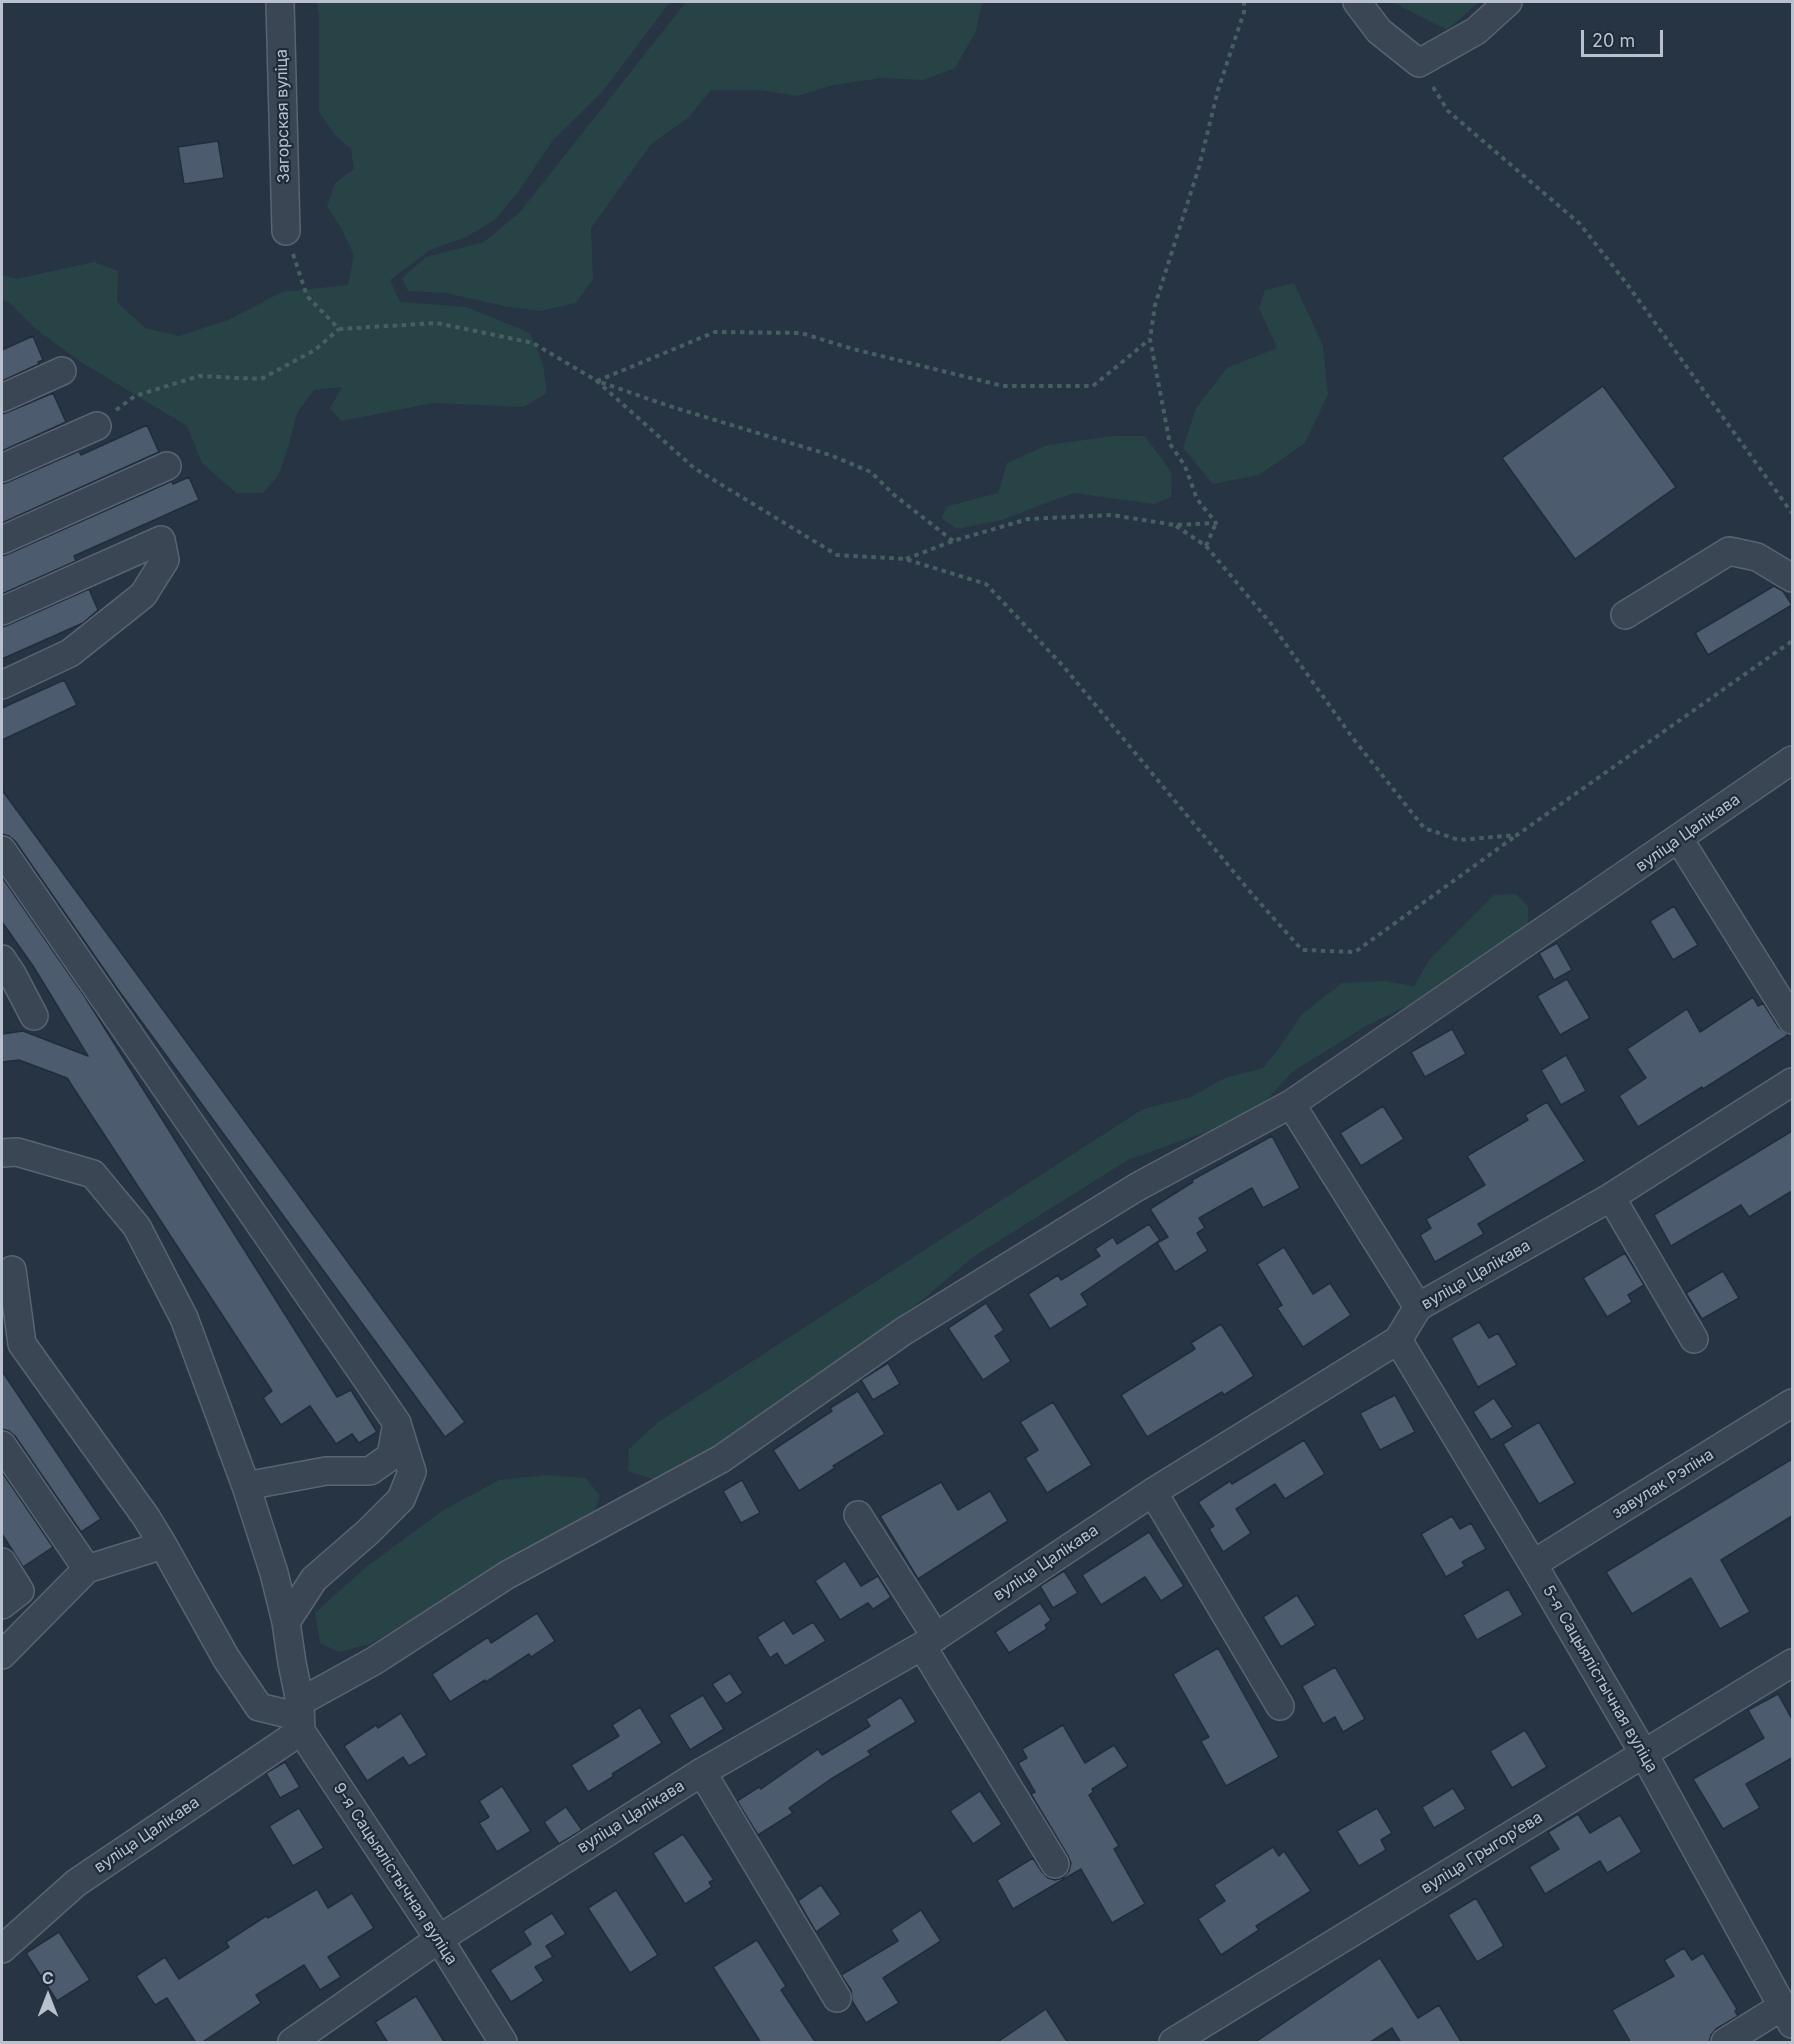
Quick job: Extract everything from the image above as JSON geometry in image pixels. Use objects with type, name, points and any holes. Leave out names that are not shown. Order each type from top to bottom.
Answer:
[{"type":"street","name":"Загорская вуліца","points":[[280,2],[286,231]]},
{"type":"street","points":[[1357,2],[1379,31],[1419,63],[1476,31],[1508,2]]},
{"type":"street","points":[[2,398],[62,371]]},
{"type":"street","points":[[2,468],[97,426]]},
{"type":"street","points":[[2,540],[167,466]]},
{"type":"street","points":[[2,611],[161,540],[165,560],[143,596],[70,653],[2,685]]},
{"type":"street","points":[[1625,615],[1729,551],[1757,557],[1792,578]]},
{"type":"street","name":"вуліца Цалікава","points":[[2,1949],[76,1883],[374,1661],[507,1575],[721,1459],[914,1325],[1137,1187],[1291,1104],[1792,760]]},
{"type":"street","points":[[1679,839],[1792,1020]]},
{"type":"street","points":[[2,850],[397,1423],[412,1472],[401,1499],[368,1532],[314,1579],[286,1622]]},
{"type":"street","points":[[2,959],[34,1016]]},
{"type":"street","name":"вуліца Цалікава","points":[[292,2043],[439,1939],[702,1772],[929,1641],[1153,1492],[1398,1340],[1418,1307],[1611,1197],[1792,1082]]},
{"type":"street","points":[[1291,1104],[1418,1307]]},
{"type":"street","points":[[2,1152],[17,1152],[93,1174],[137,1227],[184,1318],[246,1486],[274,1573],[286,1622],[300,1717],[259,1707],[226,1658],[146,1517],[22,1344],[12,1270]]},
{"type":"street","points":[[1611,1197],[1694,1339]]},
{"type":"street","name":"5-я Сацыялістычная вуліца","points":[[1398,1340],[1533,1564],[1785,1999]]},
{"type":"street","name":"завулак Рэпіна","points":[[1533,1564],[1792,1404]]},
{"type":"street","points":[[246,1486],[326,1471],[370,1471],[391,1456],[397,1423]]},
{"type":"street","points":[[2,1445],[87,1569]]},
{"type":"street","points":[[1153,1492],[1280,1706]]},
{"type":"street","points":[[858,1515],[1055,1864]]},
{"type":"street","points":[[2,1655],[87,1569],[163,1545]]},
{"type":"street","points":[[2,1562],[20,1591],[2,1605]]},
{"type":"street","name":"вуліца Грыгорʼева","points":[[1173,2043],[1792,1663]]},
{"type":"street","name":"9-я Сацыялістычная вуліца","points":[[300,1717],[503,2043]]},
{"type":"street","points":[[702,1772],[837,1998]]},
{"type":"street","points":[[1725,2043],[1785,1999]]},
{"type":"path","points":[[1216,523],[1197,500],[1185,466],[1170,444],[1150,339],[1155,305],[1198,167],[1218,90],[1244,12],[1244,2]]},
{"type":"path","points":[[1419,63],[1448,111],[1580,224],[1627,284],[1792,513]]},
{"type":"path","points":[[286,231],[307,296],[339,329]]},
{"type":"path","points":[[97,426],[135,396],[199,376],[261,379],[315,350],[339,329],[437,323],[533,343],[597,381],[694,468],[837,555],[905,559],[987,584],[1064,667],[1252,894],[1302,950],[1355,952],[1516,835],[1792,641]]},
{"type":"path","points":[[597,381],[715,332],[801,333],[853,349],[1003,386],[1093,386],[1150,339]]},
{"type":"path","points":[[597,381],[669,406],[830,455],[871,472],[893,494],[953,541]]},
{"type":"path","points":[[905,559],[953,541],[1028,519],[1112,515],[1175,525],[1216,523]]},
{"type":"path","points":[[1206,546],[1216,523]]},
{"type":"path","points":[[1175,525],[1206,546],[1272,625],[1352,737],[1424,828],[1459,840],[1516,835]]},
{"type":"green space","points":[[317,2],[670,2],[603,91],[553,140],[521,188],[496,219],[468,236],[430,250],[390,280],[400,302],[467,307],[530,333],[543,364],[547,393],[523,407],[433,403],[341,421],[330,408],[342,387],[314,390],[297,413],[278,476],[263,493],[236,493],[202,463],[187,426],[81,362],[37,330],[11,304],[2,299],[2,275],[17,279],[94,262],[118,271],[117,302],[145,328],[179,336],[228,320],[282,292],[348,285],[354,256],[343,231],[327,206],[335,183],[354,169],[351,149],[335,135],[319,112]]},
{"type":"green space","points":[[686,2],[982,2],[976,31],[955,68],[923,80],[881,78],[834,85],[797,96],[761,90],[711,90],[688,118],[651,144],[591,228],[593,279],[576,303],[540,311],[508,307],[446,293],[408,291],[402,278],[426,257],[484,242],[520,212]]},
{"type":"green space","points":[[1392,2],[1479,2],[1447,30]]},
{"type":"green space","points":[[1294,283],[1323,346],[1328,394],[1305,443],[1259,475],[1213,484],[1183,448],[1196,408],[1227,368],[1277,348],[1259,308],[1265,290]]},
{"type":"green space","points":[[1114,436],[1145,436],[1172,473],[1171,497],[1154,504],[1073,493],[1001,520],[957,529],[941,518],[948,506],[998,493],[1007,463],[1047,445]]},
{"type":"green space","points":[[1516,894],[1528,906],[1528,928],[1421,999],[1366,1026],[1292,1072],[1264,1103],[1211,1130],[1128,1160],[973,1257],[922,1300],[747,1432],[652,1479],[628,1471],[629,1449],[658,1422],[1143,1109],[1191,1097],[1225,1078],[1263,1068],[1302,1014],[1342,983],[1384,981],[1414,986],[1430,959],[1494,895]]},
{"type":"green space","points":[[546,1475],[586,1478],[600,1496],[593,1515],[370,1644],[339,1652],[320,1643],[315,1613],[366,1567],[442,1511],[499,1480]]},
{"type":"building","points":[[218,141],[224,178],[184,184],[178,147]]},
{"type":"building","points":[[33,336],[43,360],[2,381],[2,350]]},
{"type":"building","points":[[1603,386],[1676,487],[1575,559],[1502,458]]},
{"type":"building","points":[[53,393],[66,422],[2,451],[2,414]]},
{"type":"building","points":[[147,425],[159,452],[2,523],[2,484],[79,451],[81,455]]},
{"type":"building","points":[[189,477],[199,500],[74,556],[76,561],[2,594],[2,556],[172,481],[173,484]]},
{"type":"building","points":[[1774,586],[1783,591],[1792,605],[1708,655],[1695,633]]},
{"type":"building","points":[[89,589],[98,610],[83,623],[2,659],[2,627]]},
{"type":"building","points":[[64,680],[77,705],[2,740],[2,708]]},
{"type":"building","points":[[2,790],[465,1422],[445,1437],[119,991],[15,841],[2,834]]},
{"type":"building","points":[[2,877],[85,997],[337,1397],[351,1390],[377,1432],[359,1443],[352,1434],[336,1444],[310,1406],[281,1425],[263,1398],[272,1391],[67,1078],[19,1060],[2,1062],[2,1034],[23,1031],[88,1056],[33,966],[2,922]]},
{"type":"building","points":[[1674,906],[1698,945],[1673,960],[1650,921]]},
{"type":"building","points":[[1557,943],[1572,970],[1554,980],[1539,953]]},
{"type":"building","points":[[1567,979],[1590,1018],[1560,1035],[1537,996]]},
{"type":"building","points":[[1753,997],[1758,1006],[1763,1003],[1779,1028],[1788,1035],[1638,1127],[1619,1096],[1646,1078],[1627,1049],[1687,1009],[1700,1032]]},
{"type":"building","points":[[1452,1029],[1466,1054],[1425,1077],[1411,1052]]},
{"type":"building","points":[[1566,1055],[1586,1091],[1561,1105],[1541,1070]]},
{"type":"building","points":[[1547,1102],[1585,1161],[1478,1224],[1484,1234],[1435,1262],[1420,1235],[1431,1228],[1426,1219],[1485,1185],[1467,1156],[1528,1120],[1525,1115]]},
{"type":"building","points":[[1383,1106],[1404,1139],[1361,1166],[1340,1133]]},
{"type":"building","points":[[1792,1131],[1792,1191],[1749,1217],[1741,1205],[1671,1246],[1654,1215]]},
{"type":"building","points":[[1272,1136],[1300,1188],[1263,1208],[1252,1188],[1199,1218],[1205,1228],[1197,1233],[1208,1251],[1175,1272],[1157,1243],[1168,1237],[1150,1209],[1193,1182],[1192,1180]]},
{"type":"building","points":[[1149,1224],[1160,1240],[1081,1294],[1088,1305],[1050,1329],[1028,1294],[1058,1275],[1061,1280],[1100,1256],[1095,1249],[1113,1237],[1117,1244]]},
{"type":"building","points":[[1284,1247],[1313,1294],[1330,1283],[1351,1315],[1303,1347],[1277,1308],[1282,1305],[1257,1264]]},
{"type":"building","points":[[1625,1253],[1644,1285],[1628,1295],[1632,1302],[1607,1317],[1583,1278]]},
{"type":"building","points":[[1723,1271],[1739,1298],[1702,1319],[1686,1293]]},
{"type":"building","points":[[986,1303],[1004,1330],[995,1336],[1011,1361],[983,1380],[948,1328]]},
{"type":"building","points":[[1479,1322],[1489,1338],[1498,1333],[1517,1365],[1478,1387],[1451,1338]]},
{"type":"building","points":[[1221,1324],[1254,1376],[1224,1395],[1222,1392],[1147,1437],[1121,1395],[1195,1349],[1191,1343]]},
{"type":"building","points":[[888,1363],[900,1384],[873,1400],[861,1380]]},
{"type":"building","points":[[2,1371],[101,1519],[81,1532],[15,1436],[2,1429]]},
{"type":"building","points":[[858,1391],[885,1434],[833,1466],[835,1468],[799,1491],[773,1450],[832,1411],[830,1408]]},
{"type":"building","points":[[1395,1395],[1415,1432],[1380,1450],[1360,1413]]},
{"type":"building","points":[[1494,1398],[1513,1427],[1491,1440],[1473,1412]]},
{"type":"building","points":[[1053,1402],[1092,1465],[1047,1493],[1025,1458],[1038,1450],[1020,1422]]},
{"type":"building","points":[[1539,1422],[1575,1483],[1539,1504],[1503,1444]]},
{"type":"building","points":[[1304,1440],[1325,1474],[1285,1499],[1275,1484],[1236,1509],[1251,1533],[1223,1552],[1209,1529],[1214,1526],[1198,1502],[1230,1481],[1232,1484]]},
{"type":"building","points":[[1792,1459],[1792,1516],[1721,1560],[1750,1612],[1720,1629],[1691,1578],[1632,1614],[1606,1572]]},
{"type":"building","points":[[2,1472],[53,1547],[23,1567],[2,1534]]},
{"type":"building","points":[[742,1480],[760,1513],[741,1523],[723,1491]]},
{"type":"building","points":[[941,1482],[958,1510],[990,1491],[1008,1521],[918,1579],[880,1516]]},
{"type":"building","points":[[1452,1516],[1460,1529],[1471,1523],[1486,1549],[1462,1562],[1465,1566],[1446,1577],[1421,1534]]},
{"type":"building","points":[[1149,1532],[1184,1586],[1161,1601],[1145,1577],[1101,1605],[1082,1575]]},
{"type":"building","points":[[845,1561],[861,1586],[878,1576],[891,1597],[873,1609],[868,1603],[840,1620],[815,1581]]},
{"type":"building","points":[[1064,1571],[1078,1593],[1053,1608],[1040,1586]]},
{"type":"building","points":[[1508,1589],[1523,1615],[1477,1640],[1463,1615]]},
{"type":"building","points":[[1297,1595],[1316,1625],[1281,1647],[1263,1617]]},
{"type":"building","points":[[1040,1603],[1051,1620],[1045,1625],[1047,1629],[1009,1653],[995,1632]]},
{"type":"building","points":[[537,1613],[555,1641],[531,1657],[529,1654],[450,1702],[432,1674],[488,1637],[491,1643]]},
{"type":"building","points":[[784,1620],[793,1634],[813,1622],[826,1641],[785,1666],[777,1653],[770,1658],[757,1637]]},
{"type":"building","points":[[1218,1648],[1279,1757],[1226,1786],[1201,1741],[1209,1737],[1173,1674]]},
{"type":"building","points":[[1335,1667],[1365,1719],[1343,1732],[1335,1717],[1323,1724],[1302,1686]]},
{"type":"building","points":[[730,1673],[743,1693],[726,1704],[712,1684]]},
{"type":"building","points":[[1778,1694],[1792,1719],[1792,1758],[1746,1784],[1760,1808],[1723,1829],[1693,1779],[1764,1738],[1748,1710]]},
{"type":"building","points":[[703,1695],[724,1729],[690,1750],[669,1715]]},
{"type":"building","points":[[901,1697],[916,1722],[868,1751],[871,1755],[789,1808],[793,1813],[758,1835],[737,1801],[759,1787],[761,1789],[818,1749],[822,1755],[870,1726],[866,1719]]},
{"type":"building","points":[[640,1707],[662,1743],[588,1792],[571,1765],[619,1736],[612,1725]]},
{"type":"building","points":[[401,1713],[427,1755],[409,1766],[403,1757],[367,1781],[344,1746],[376,1725],[378,1728]]},
{"type":"building","points":[[1063,1725],[1085,1763],[1114,1745],[1128,1766],[1092,1789],[1093,1792],[1089,1795],[1119,1846],[1114,1849],[1145,1904],[1112,1923],[1081,1869],[1013,1909],[997,1880],[1033,1858],[1048,1878],[1055,1880],[1063,1878],[1069,1871],[1071,1863],[1068,1856],[1031,1794],[1035,1792],[1018,1763],[1027,1758],[1022,1749]]},
{"type":"building","points":[[1525,1730],[1547,1767],[1512,1788],[1490,1751]]},
{"type":"building","points":[[285,1762],[300,1787],[280,1798],[266,1773]]},
{"type":"building","points":[[502,1786],[531,1831],[497,1852],[479,1823],[489,1817],[479,1801]]},
{"type":"building","points":[[1453,1788],[1466,1809],[1434,1828],[1422,1807]]},
{"type":"building","points":[[980,1791],[1002,1824],[973,1844],[950,1811]]},
{"type":"building","points":[[566,1807],[582,1830],[559,1844],[544,1822]]},
{"type":"building","points":[[299,1808],[324,1848],[293,1866],[269,1826]]},
{"type":"building","points":[[1377,1808],[1392,1833],[1381,1840],[1386,1850],[1359,1866],[1337,1831]]},
{"type":"building","points":[[1578,1814],[1590,1833],[1620,1815],[1642,1852],[1607,1873],[1600,1861],[1545,1894],[1529,1867],[1559,1849],[1548,1832]]},
{"type":"building","points":[[683,1834],[714,1880],[709,1882],[712,1887],[685,1904],[653,1853]]},
{"type":"building","points":[[1273,1847],[1279,1856],[1284,1851],[1311,1891],[1256,1926],[1259,1930],[1221,1955],[1198,1919],[1225,1901],[1214,1885]]},
{"type":"building","points":[[821,1885],[841,1914],[816,1932],[798,1901]]},
{"type":"building","points":[[317,1889],[328,1908],[352,1893],[374,1928],[328,1957],[341,1977],[320,1990],[304,1965],[256,1995],[261,2003],[201,2043],[196,2043],[167,1998],[155,2005],[136,1976],[165,1957],[179,1979],[229,1947],[226,1942],[266,1916],[268,1918]]},
{"type":"building","points":[[616,1890],[658,1955],[630,1973],[588,1908]]},
{"type":"building","points":[[1476,1898],[1504,1946],[1477,1962],[1448,1915]]},
{"type":"building","points":[[921,1910],[941,1941],[883,1978],[899,2003],[866,2023],[852,2001],[851,1990],[841,1975],[898,1941],[891,1930]]},
{"type":"building","points":[[552,1913],[566,1934],[546,1946],[553,1957],[535,1967],[544,1981],[511,2002],[490,1970],[531,1944],[523,1931]]},
{"type":"building","points":[[59,1932],[90,1980],[57,2001],[26,1953]]},
{"type":"building","points":[[757,1940],[786,1986],[781,1990],[816,2043],[761,2043],[713,1967]]},
{"type":"building","points":[[1684,1948],[1692,1960],[1703,1953],[1737,2009],[1735,2011],[1738,2016],[1716,2029],[1709,2043],[1631,2043],[1612,2010],[1674,1976],[1664,1960]]},
{"type":"building","points":[[1380,1958],[1418,2018],[1439,2005],[1462,2043],[1401,2043],[1392,2028],[1369,2043],[1254,2043]]},
{"type":"building","points":[[416,1996],[445,2043],[388,2043],[375,2022]]},
{"type":"building","points":[[1046,2009],[1068,2043],[996,2043]]}]
